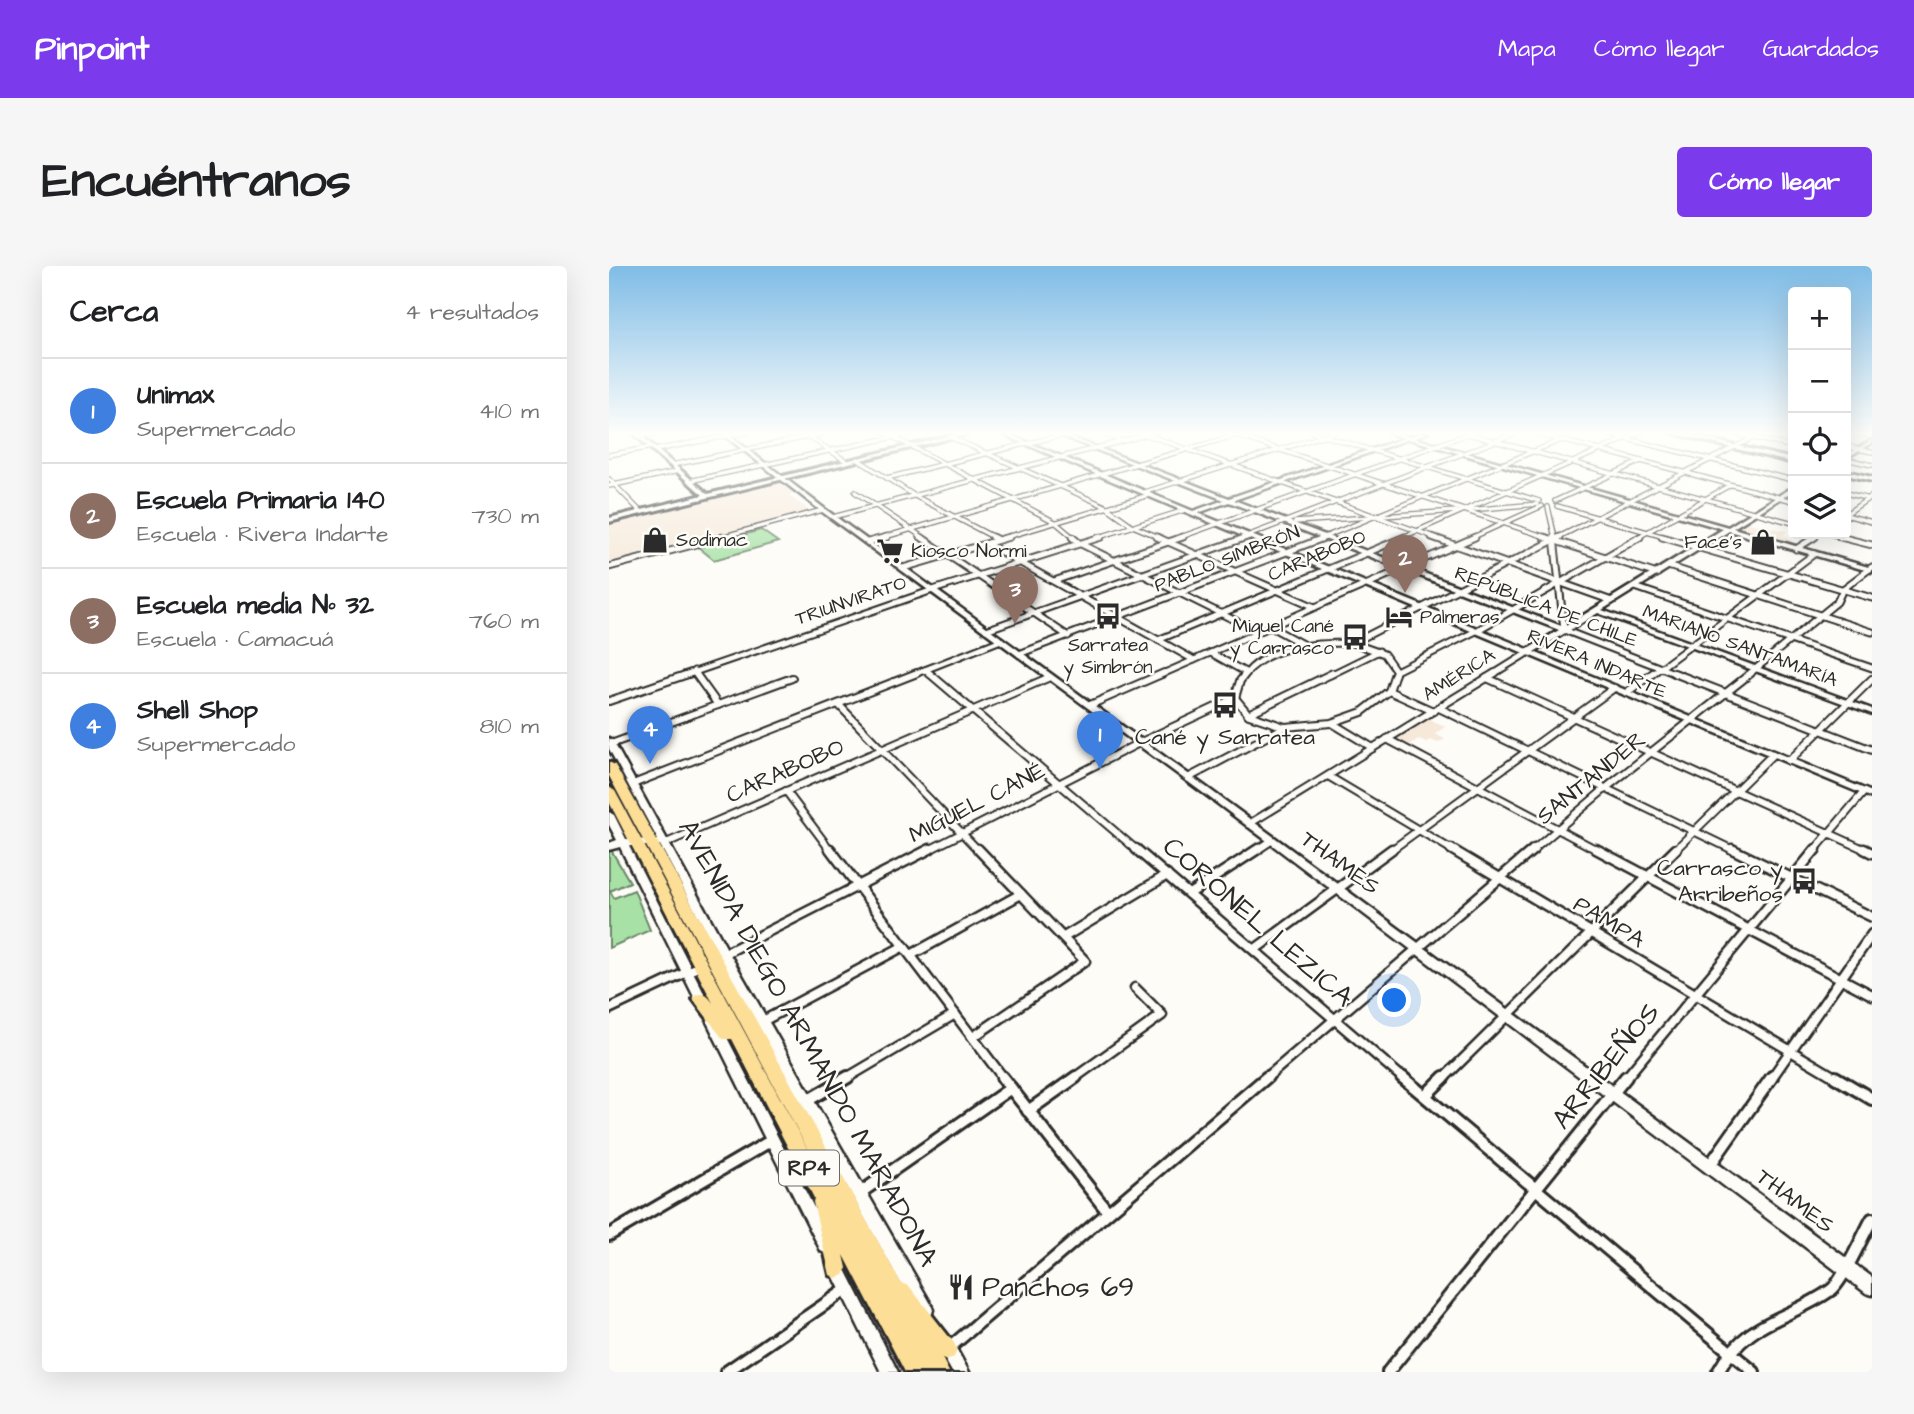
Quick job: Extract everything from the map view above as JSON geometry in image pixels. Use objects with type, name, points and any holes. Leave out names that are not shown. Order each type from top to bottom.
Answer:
[{"type":"main road","points":[[692,484],[706,495]]},
{"type":"main road","points":[[609,519],[753,484]]},
{"type":"main road","points":[[609,519],[706,495]]},
{"type":"main road","name":"AVENIDA DIEGO ARMANDO MARADONA","points":[[609,765],[643,843],[706,963],[750,1058],[916,1372]]},
{"type":"main road","name":"AVENIDA DIEGO ARMANDO MARADONA","points":[[609,791],[643,843]]},
{"type":"main road","name":"AVENIDA DIEGO ARMANDO MARADONA","points":[[706,963],[801,1104],[938,1372]]},
{"type":"main road","points":[[701,999],[750,1058]]},
{"type":"main road","points":[[818,1184],[838,1268]]},
{"type":"main road","points":[[883,1269],[947,1350]]},
{"type":"street","name":"THAMES","points":[[789,484],[1872,1287]]},
{"type":"street","points":[[896,484],[998,540]]},
{"type":"street","points":[[833,517],[963,484]]},
{"type":"street","points":[[978,484],[1056,523],[1079,543],[1258,632]]},
{"type":"street","points":[[1054,484],[1107,508],[1133,526],[1315,607]]},
{"type":"street","points":[[868,542],[1073,484]]},
{"type":"street","name":"RIVERA INDARTE","points":[[1122,484],[1868,794]]},
{"type":"street","points":[[903,568],[1107,508],[1173,484]]},
{"type":"street","name":"REPÚBLICA DE CHILE","points":[[1187,484],[1872,750]]},
{"type":"street","points":[[1192,513],[1276,484]]},
{"type":"street","points":[[1286,484],[1612,601]]},
{"type":"street","points":[[1054,581],[1331,484]]},
{"type":"street","points":[[986,629],[1249,536],[1384,484],[1657,573]]},
{"type":"street","name":"PABLO SIMBRÓN","points":[[1019,654],[1236,573],[1455,484]]},
{"type":"street","points":[[1482,484],[1543,503]]},
{"type":"street","name":"CARABOBO","points":[[1158,639],[1330,570],[1524,484]]},
{"type":"street","points":[[1568,484],[1871,569]]},
{"type":"street","points":[[1556,504],[1593,484]]},
{"type":"street","points":[[1655,484],[1788,521]]},
{"type":"street","points":[[1353,643],[1663,484]]},
{"type":"street","points":[[1725,484],[1788,499]]},
{"type":"street","points":[[612,485],[639,510]]},
{"type":"street","points":[[1396,671],[1388,657],[1379,651],[1353,643],[1305,645],[1269,657],[1245,672],[1238,682],[1235,698],[1241,708],[1260,721],[1285,727],[1331,723],[1371,707],[1389,691],[1396,671],[1476,631],[1730,485]]},
{"type":"street","points":[[855,492],[1068,636]]},
{"type":"street","name":"AMÉRICA","points":[[1249,824],[1788,492]]},
{"type":"street","points":[[1851,494],[1871,498]]},
{"type":"street","points":[[1851,512],[1871,498]]},
{"type":"street","points":[[1090,705],[1404,569],[1543,503]]},
{"type":"street","points":[[1543,503],[1555,540],[1564,631]]},
{"type":"street","points":[[1285,522],[1556,504],[1697,549],[1787,572],[1872,598]]},
{"type":"street","points":[[609,567],[823,510]]},
{"type":"street","name":"TRIUNVIRATO","points":[[609,701],[933,590],[1185,510]]},
{"type":"street","points":[[1851,516],[1872,522]]},
{"type":"street","points":[[1796,549],[1811,539]]},
{"type":"street","points":[[1849,539],[1872,545]]},
{"type":"street","points":[[987,544],[1194,660]]},
{"type":"street","points":[[1626,693],[1814,554]]},
{"type":"street","points":[[1668,566],[1872,632]]},
{"type":"street","name":"SANTANDER","points":[[947,1350],[1606,788],[1791,641],[1837,602],[1843,589],[1871,569]]},
{"type":"street","points":[[1635,587],[1872,668]]},
{"type":"street","name":"MARIANO SANTAMARÍA","points":[[1597,610],[1872,712]]},
{"type":"street","points":[[1271,627],[1305,645]]},
{"type":"street","points":[[633,784],[1001,640]]},
{"type":"street","points":[[1248,714],[1379,651]]},
{"type":"street","points":[[1211,653],[1245,672]]},
{"type":"street","name":"CORONEL LEZICA","points":[[925,670],[1333,1020],[1426,1095],[1535,1192],[1753,1372]]},
{"type":"street","points":[[694,671],[718,705]]},
{"type":"street","name":"CARABOBO","points":[[609,847],[643,843],[786,791],[1050,677]]},
{"type":"street","points":[[610,743],[792,678]]},
{"type":"street","points":[[1487,678],[1872,853]]},
{"type":"street","points":[[1789,761],[1872,680]]},
{"type":"street","points":[[1254,950],[1614,688]]},
{"type":"street","points":[[1389,691],[1528,750],[1872,918]]},
{"type":"street","name":"MIGUEL CANÉ","points":[[609,1009],[706,963],[1058,783],[1235,698]]},
{"type":"street","points":[[839,705],[1085,961],[973,1037]]},
{"type":"street","points":[[1331,723],[1373,748]]},
{"type":"street","points":[[1188,778],[1285,727]]},
{"type":"street","points":[[1387,739],[1872,995]]},
{"type":"street","name":"AVENIDA DIEGO ARMANDO MARADONA","points":[[610,743],[633,784],[643,843],[706,963],[763,1021],[801,1104],[860,1193],[961,1372]]},
{"type":"street","points":[[1426,1095],[1773,754]]},
{"type":"street","name":"PAMPA","points":[[1328,776],[1872,1098]]},
{"type":"street","points":[[786,791],[1028,1111],[1108,1212]]},
{"type":"street","name":"ARRIBEÑOS","points":[[1388,1372],[1748,928],[1828,833],[1868,794]]},
{"type":"street","name":"AVENIDA DIEGO ARMANDO MARADONA","points":[[609,815],[643,843]]},
{"type":"street","points":[[1189,894],[1271,841]]},
{"type":"street","points":[[1064,937],[1167,876]]},
{"type":"street","points":[[911,955],[1021,894]]},
{"type":"street","points":[[1710,1166],[1872,934]]},
{"type":"street","points":[[763,1021],[904,946]]},
{"type":"street","name":"AVENIDA DIEGO ARMANDO MARADONA","points":[[706,963],[701,999],[890,1372]]},
{"type":"street","points":[[1028,1111],[1162,1015],[1135,988]]},
{"type":"street","points":[[801,1104],[955,1014]]},
{"type":"street","points":[[860,1193],[1011,1088]]},
{"type":"street","points":[[609,1235],[772,1140]]},
{"type":"street","points":[[1718,1372],[1729,1352],[1764,1324],[1829,1294],[1847,1269],[1872,1219]]},
{"type":"street","points":[[726,1372],[848,1289]]},
{"type":"shaded area","points":[[762,484],[782,484],[794,491],[789,496],[810,511],[609,566],[609,522]]},
{"type":"shaded area","points":[[1744,522],[1787,531],[1783,535],[1800,545],[1798,547],[1733,528]]},
{"type":"shaded area","points":[[1426,718],[1445,727],[1435,734],[1445,739],[1438,743],[1431,740],[1426,743],[1419,739],[1407,747],[1395,740],[1394,737]]},
{"type":"green space","points":[[761,530],[778,542],[714,560],[698,547]]},
{"type":"green space","points":[[611,850],[630,882],[610,891],[614,898],[634,890],[650,930],[609,948],[609,851]]},
{"type":"place","name":"Sodimac","points":[[655,540]]},
{"type":"place","name":"Face's","points":[[1763,542]]},
{"type":"place","name":"Kiosco Normi","points":[[890,551]]},
{"type":"place","name":"Escuela Primaria 140","points":[[1405,593]]},
{"type":"place","name":"Sarratea y Simbrón","points":[[1108,616]]},
{"type":"place","name":"Palmeras","points":[[1399,617]]},
{"type":"place","name":"Escuela media Nº 32","points":[[1015,624]]},
{"type":"place","name":"Miguel Cané y Carrasco","points":[[1355,637]]},
{"type":"place","name":"Cané y Sarratea","points":[[1225,705]]},
{"type":"place","name":"Shell Shop","points":[[650,764]]},
{"type":"place","name":"Unimax","points":[[1100,769]]},
{"type":"place","name":"Carrasco y Arribeños","points":[[1804,881]]},
{"type":"place","name":"Panchos 69","points":[[961,1287]]}]
